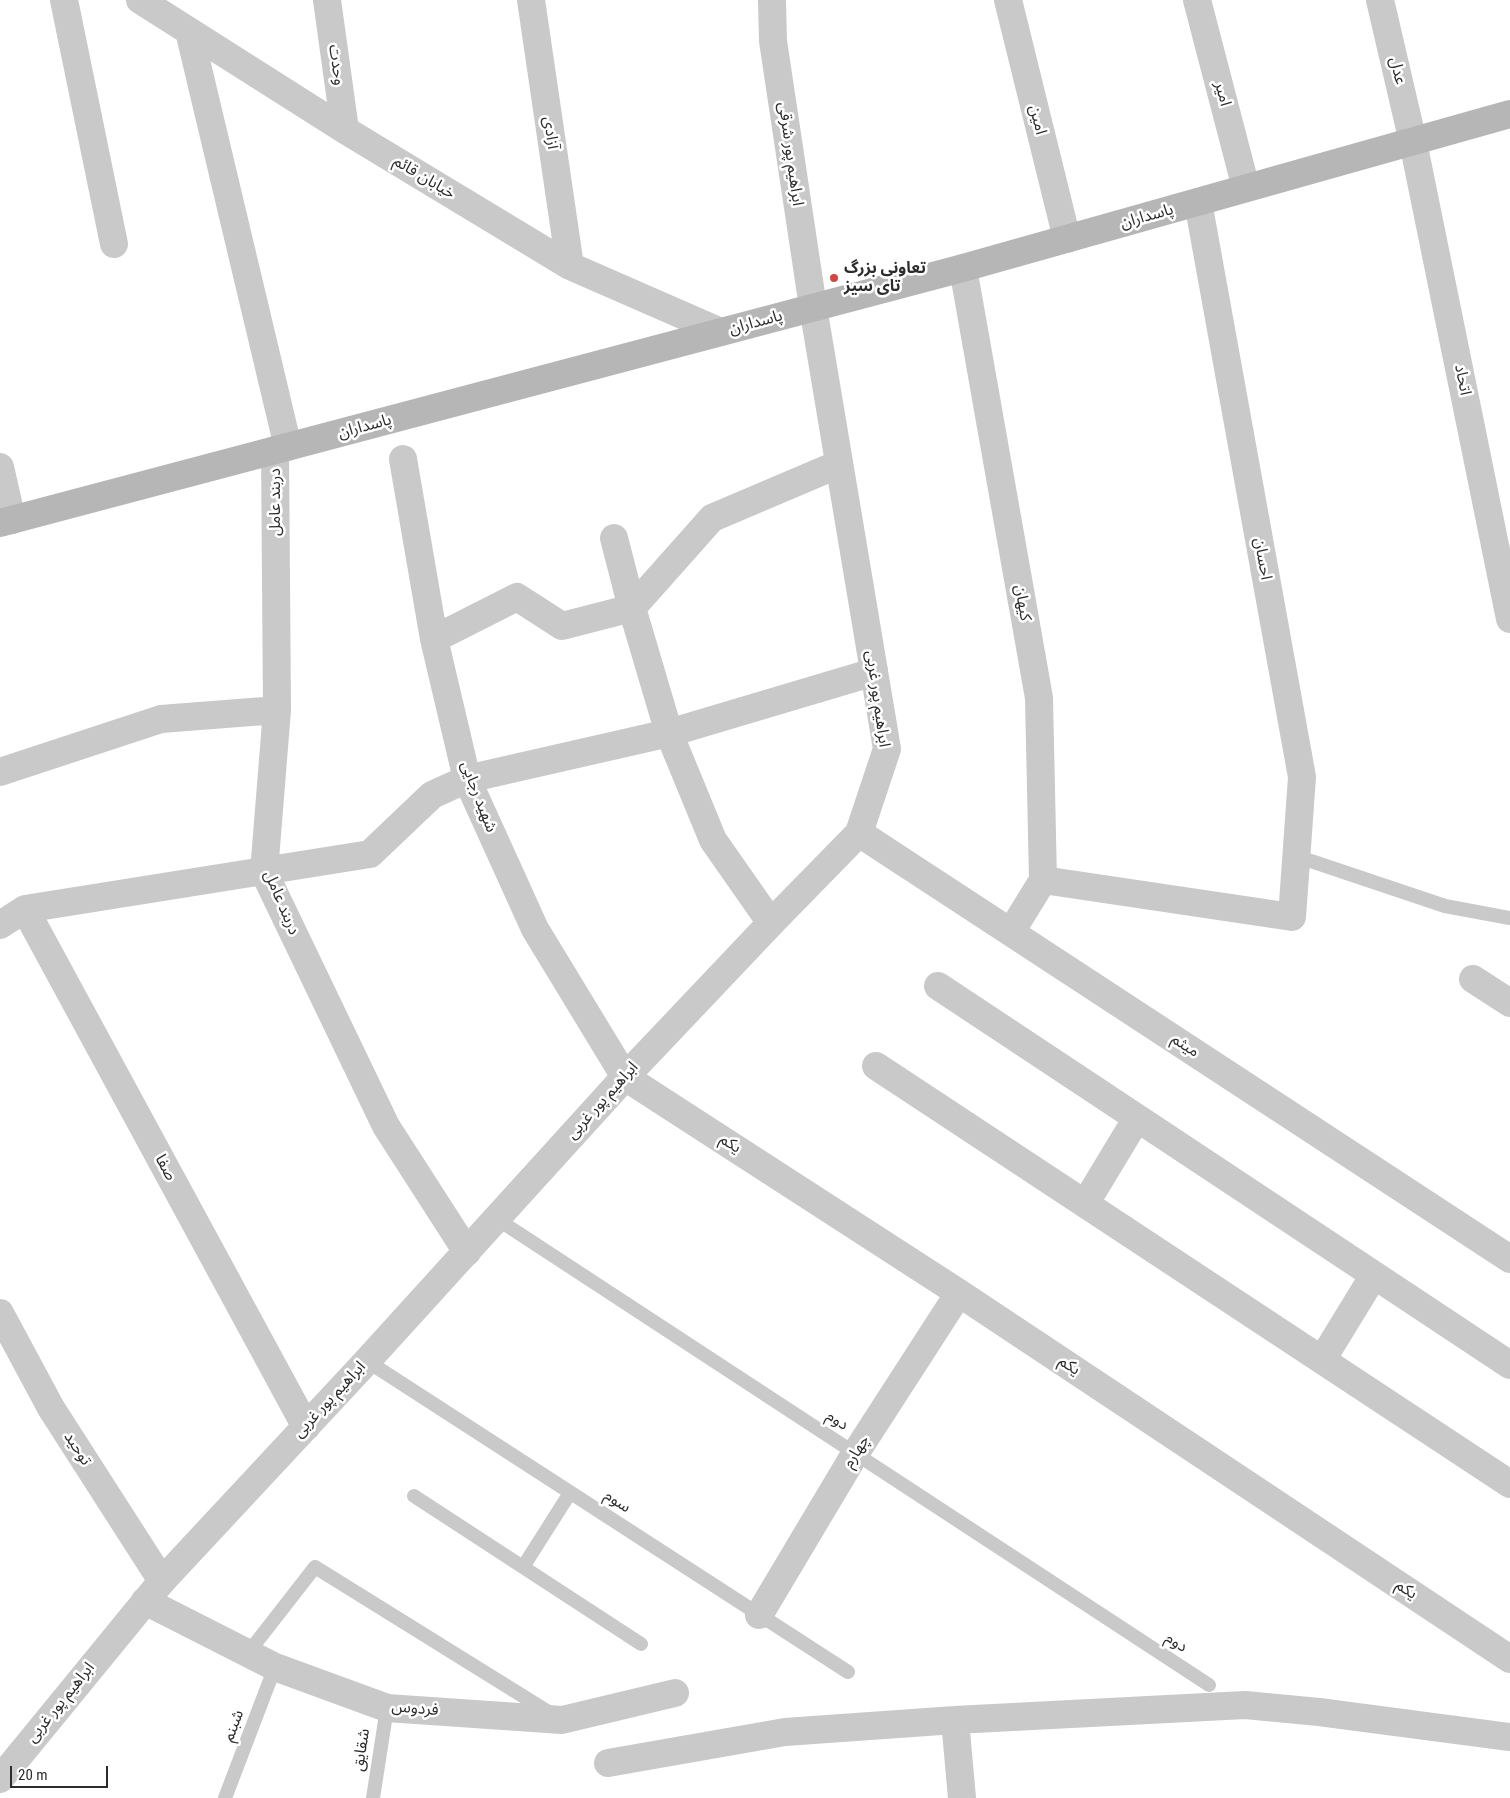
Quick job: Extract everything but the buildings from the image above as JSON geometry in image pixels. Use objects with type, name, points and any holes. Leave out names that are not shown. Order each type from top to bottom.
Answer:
[{"type":"main road","name":"پاسداران","points":[[6,522],[963,268],[1510,114]]},
{"type":"street","points":[[64,0],[114,244]]},
{"type":"street","name":"خیابان قائم","points":[[140,0],[174,16],[345,130],[570,266],[721,332]]},
{"type":"street","name":"وحدت","points":[[327,0],[345,130]]},
{"type":"street","name":"آزادی","points":[[531,0],[570,266]]},
{"type":"street","name":"ابراهیم پور شرقی","points":[[772,0],[773,41],[813,307]]},
{"type":"street","name":"امین","points":[[1008,0],[1066,239]]},
{"type":"street","name":"امیر","points":[[1197,0],[1246,188]]},
{"type":"street","name":"عدل","points":[[1380,0],[1413,142]]},
{"type":"street","name":"دربند عامل","points":[[174,16],[282,448],[277,710],[264,872],[386,1126],[467,1252]]},
{"type":"street","name":"اتحاد","points":[[1413,142],[1510,619]]},
{"type":"street","name":"احسان","points":[[1043,880],[1292,918],[1302,777],[1198,202]]},
{"type":"street","name":"کیهان","points":[[963,268],[1039,698],[1043,880]]},
{"type":"street","name":"ابراهیم پور غربی","points":[[0,1778],[153,1591],[467,1252],[625,1077],[859,833],[888,749],[813,307]]},
{"type":"street","name":"شهید رجایی","points":[[403,459],[434,639],[467,779],[535,929],[625,1077]]},
{"type":"street","points":[[434,639],[517,597],[562,626],[632,608],[712,518],[839,464]]},
{"type":"street","points":[[0,467],[6,522]]},
{"type":"street","points":[[614,538],[632,608],[669,733],[713,840],[771,923]]},
{"type":"street","points":[[0,925],[25,909],[370,854],[432,796],[467,779],[669,733],[874,672]]},
{"type":"street","points":[[0,772],[162,720],[277,710]]},
{"type":"street","name":"میثم","points":[[859,833],[1510,1259]]},
{"type":"street","points":[[1010,932],[1043,880]]},
{"type":"street","name":"صفا","points":[[25,909],[306,1427]]},
{"type":"street","points":[[1473,979],[1510,1003]]},
{"type":"street","points":[[938,986],[1510,1365]]},
{"type":"street","points":[[876,1066],[1510,1484]]},
{"type":"street","name":"یکم","points":[[625,1077],[959,1293],[1510,1659]]},
{"type":"street","points":[[1084,1204],[1138,1118]]},
{"type":"street","points":[[1322,1360],[1374,1275]]},
{"type":"street","name":"چهارم","points":[[759,1615],[855,1454],[959,1293]]},
{"type":"street","name":"توحید","points":[[0,1313],[153,1591]]},
{"type":"street","name":"فردوس","points":[[153,1591],[248,1653],[276,1667],[387,1708],[562,1720],[675,1693]]},
{"type":"street","points":[[608,1764],[785,1732],[955,1720],[1245,1705],[1319,1712],[1510,1737]]},
{"type":"street","points":[[955,1720],[962,1798]]},
{"type":"lane","points":[[1296,856],[1445,906],[1510,918]]},
{"type":"lane","name":"دوم","points":[[497,1219],[1209,1685]]},
{"type":"lane","name":"سوم","points":[[366,1361],[848,1672]]},
{"type":"lane","points":[[523,1567],[570,1493]]},
{"type":"lane","points":[[414,1496],[641,1644]]},
{"type":"lane","points":[[248,1653],[315,1567],[562,1720]]},
{"type":"lane","name":"شبنم","points":[[225,1798],[276,1667]]},
{"type":"lane","name":"شقایق","points":[[373,1798],[387,1708]]},
{"type":"place","name":"تعاونی بزرگ تای سیز","points":[[834,278]]}]
